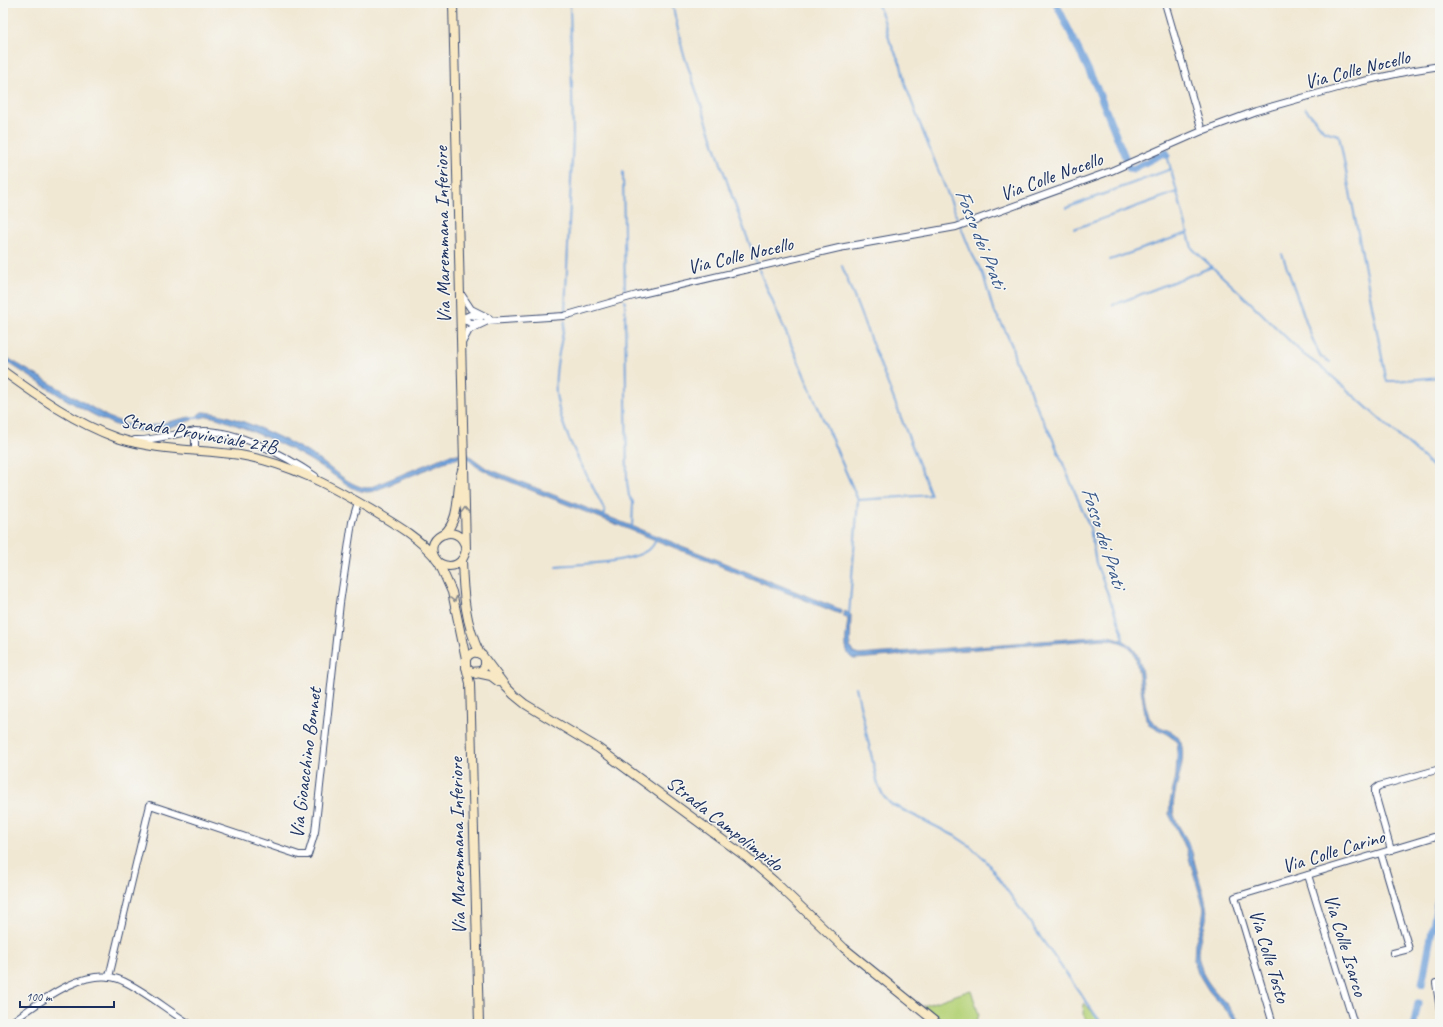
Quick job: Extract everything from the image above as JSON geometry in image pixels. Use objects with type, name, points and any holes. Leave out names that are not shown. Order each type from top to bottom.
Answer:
[{"type":"main road","name":"Via Maremmana Inferiore","points":[[453,3],[466,549]]},
{"type":"main road","name":"Strada Provinciale 27B","points":[[3,371],[69,416],[96,430],[124,440],[159,448],[255,458],[301,472],[358,502],[413,535]]},
{"type":"main road","name":"Via Maremmana Inferiore","points":[[441,535],[450,527],[455,517],[458,481],[464,466]]},
{"type":"main road","points":[[449,533],[459,536],[465,544],[466,549],[462,560],[459,563],[449,566],[439,563],[413,535],[426,538],[449,533]]},
{"type":"main road","points":[[433,555],[433,545],[441,535]]},
{"type":"main road","name":"Strada Campolimpido","points":[[462,560],[466,613],[472,636],[483,656],[506,687],[525,704],[598,748],[746,857],[774,881],[844,948],[938,1024]]},
{"type":"main road","name":"Via Maremmana Inferiore","points":[[439,563],[453,596],[470,683],[479,1024]]},
{"type":"main road","points":[[470,683],[477,673],[483,669],[483,656],[470,653],[466,663],[471,672],[477,673],[491,676],[506,687]]},
{"type":"street","points":[[1165,3],[1202,131]]},
{"type":"street","name":"Via Colle Nocello","points":[[461,318],[471,323],[488,320],[552,318],[572,315],[632,296],[838,248],[956,227],[1128,164],[1202,131],[1256,111],[1344,86],[1402,72],[1440,66]]},
{"type":"street","points":[[460,291],[469,307],[488,320],[469,330],[462,345]]},
{"type":"street","points":[[124,440],[152,440],[195,431],[217,432],[249,442],[288,459],[322,482]]},
{"type":"street","points":[[195,431],[195,451]]},
{"type":"street","name":"Via Gioacchino Bonnet","points":[[109,977],[150,805],[299,855],[308,855],[315,832],[340,603],[352,522],[358,502]]},
{"type":"street","points":[[1391,850],[1375,794],[1375,789],[1379,786],[1440,768]]},
{"type":"street","name":"Via Colle Carino","points":[[1235,897],[1440,835]]},
{"type":"street","points":[[1381,854],[1409,948],[1393,954]]},
{"type":"street","name":"Via Colle Isarco","points":[[1308,875],[1354,1024]]},
{"type":"street","name":"Via Colle Tosto","points":[[1235,897],[1273,1024]]},
{"type":"street","points":[[9,1024],[62,988],[87,980],[109,977],[123,981],[190,1024]]},
{"type":"street","points":[[1436,983],[1440,1010]]},
{"type":"green space","points":[[971,990],[979,1015],[975,1024],[948,1024],[923,1006]]},
{"type":"green space","points":[[1084,1003],[1104,1024],[1090,1024],[1083,1014]]},
{"type":"water","points":[[9,359],[108,417],[132,426],[145,427],[190,417],[192,420],[166,428],[147,431],[127,429],[92,414],[54,392],[7,362]]},
{"type":"water","points":[[202,412],[214,413],[260,428],[304,450],[348,481],[362,487],[369,488],[449,455],[460,454],[459,458],[444,462],[369,492],[358,490],[293,450],[263,436],[217,418],[208,416],[200,418],[198,415]]},
{"type":"water","points":[[467,454],[486,468],[842,610],[840,614],[491,474],[476,466],[467,458]]},
{"type":"water","points":[[845,611],[851,615],[850,647],[853,653],[859,655],[1107,636],[1122,640],[1132,647],[1138,656],[1141,667],[1146,706],[1150,718],[1157,725],[1175,734],[1181,743],[1183,752],[1181,770],[1173,807],[1175,819],[1192,852],[1206,905],[1207,911],[1205,923],[1198,953],[1201,967],[1209,983],[1233,1012],[1239,1024],[1235,1024],[1233,1018],[1209,991],[1198,973],[1194,961],[1195,943],[1202,922],[1204,908],[1186,848],[1169,814],[1176,776],[1178,743],[1174,738],[1166,733],[1150,726],[1146,719],[1137,663],[1133,651],[1127,645],[1120,642],[1104,639],[854,659],[847,652],[846,647],[848,619],[843,615]]},
{"type":"waterway","points":[[565,313],[573,136],[570,3]]},
{"type":"waterway","points":[[672,3],[683,52],[733,199],[757,264]]},
{"type":"waterway","name":"Fosso dei Prati","points":[[877,3],[883,17],[890,42],[901,65],[905,84],[925,137],[971,252],[983,274],[993,309],[1012,346],[1015,360],[1027,381],[1033,400],[1051,435],[1090,528],[1096,563],[1122,631],[1123,641]]},
{"type":"waterway","points":[[1056,3],[1096,86],[1127,162]]},
{"type":"waterway","points":[[1305,108],[1324,131],[1339,135],[1387,381],[1440,377]]},
{"type":"waterway","points":[[1129,168],[1133,169],[1166,152],[1167,155]]},
{"type":"waterway","points":[[1167,155],[1192,248],[1303,354],[1325,370],[1440,473]]},
{"type":"waterway","points":[[1066,208],[1171,169]]},
{"type":"waterway","points":[[623,172],[625,295]]},
{"type":"waterway","points":[[1074,229],[1177,192]]},
{"type":"waterway","points":[[1110,260],[1188,233]]},
{"type":"waterway","points":[[1282,254],[1312,338],[1321,357],[1330,362]]},
{"type":"waterway","points":[[842,266],[931,495],[858,500]]},
{"type":"waterway","points":[[1113,305],[1212,267]]},
{"type":"waterway","points":[[759,270],[858,500],[849,615]]},
{"type":"waterway","points":[[625,301],[627,482],[629,496],[633,502],[632,528]]},
{"type":"waterway","points":[[565,321],[556,371],[557,400],[564,427],[603,507],[605,512],[604,517]]},
{"type":"waterway","points":[[3,358],[9,362]]},
{"type":"waterway","points":[[189,419],[200,416]]},
{"type":"waterway","points":[[557,566],[605,562],[631,557],[641,554],[650,548],[656,539]]},
{"type":"waterway","points":[[856,687],[878,785],[884,797],[891,804],[955,836],[970,846],[987,862],[1102,1024]]},
{"type":"waterway","points":[[1422,984],[1440,888]]},
{"type":"waterway","points":[[1414,1024],[1418,1003]]}]
